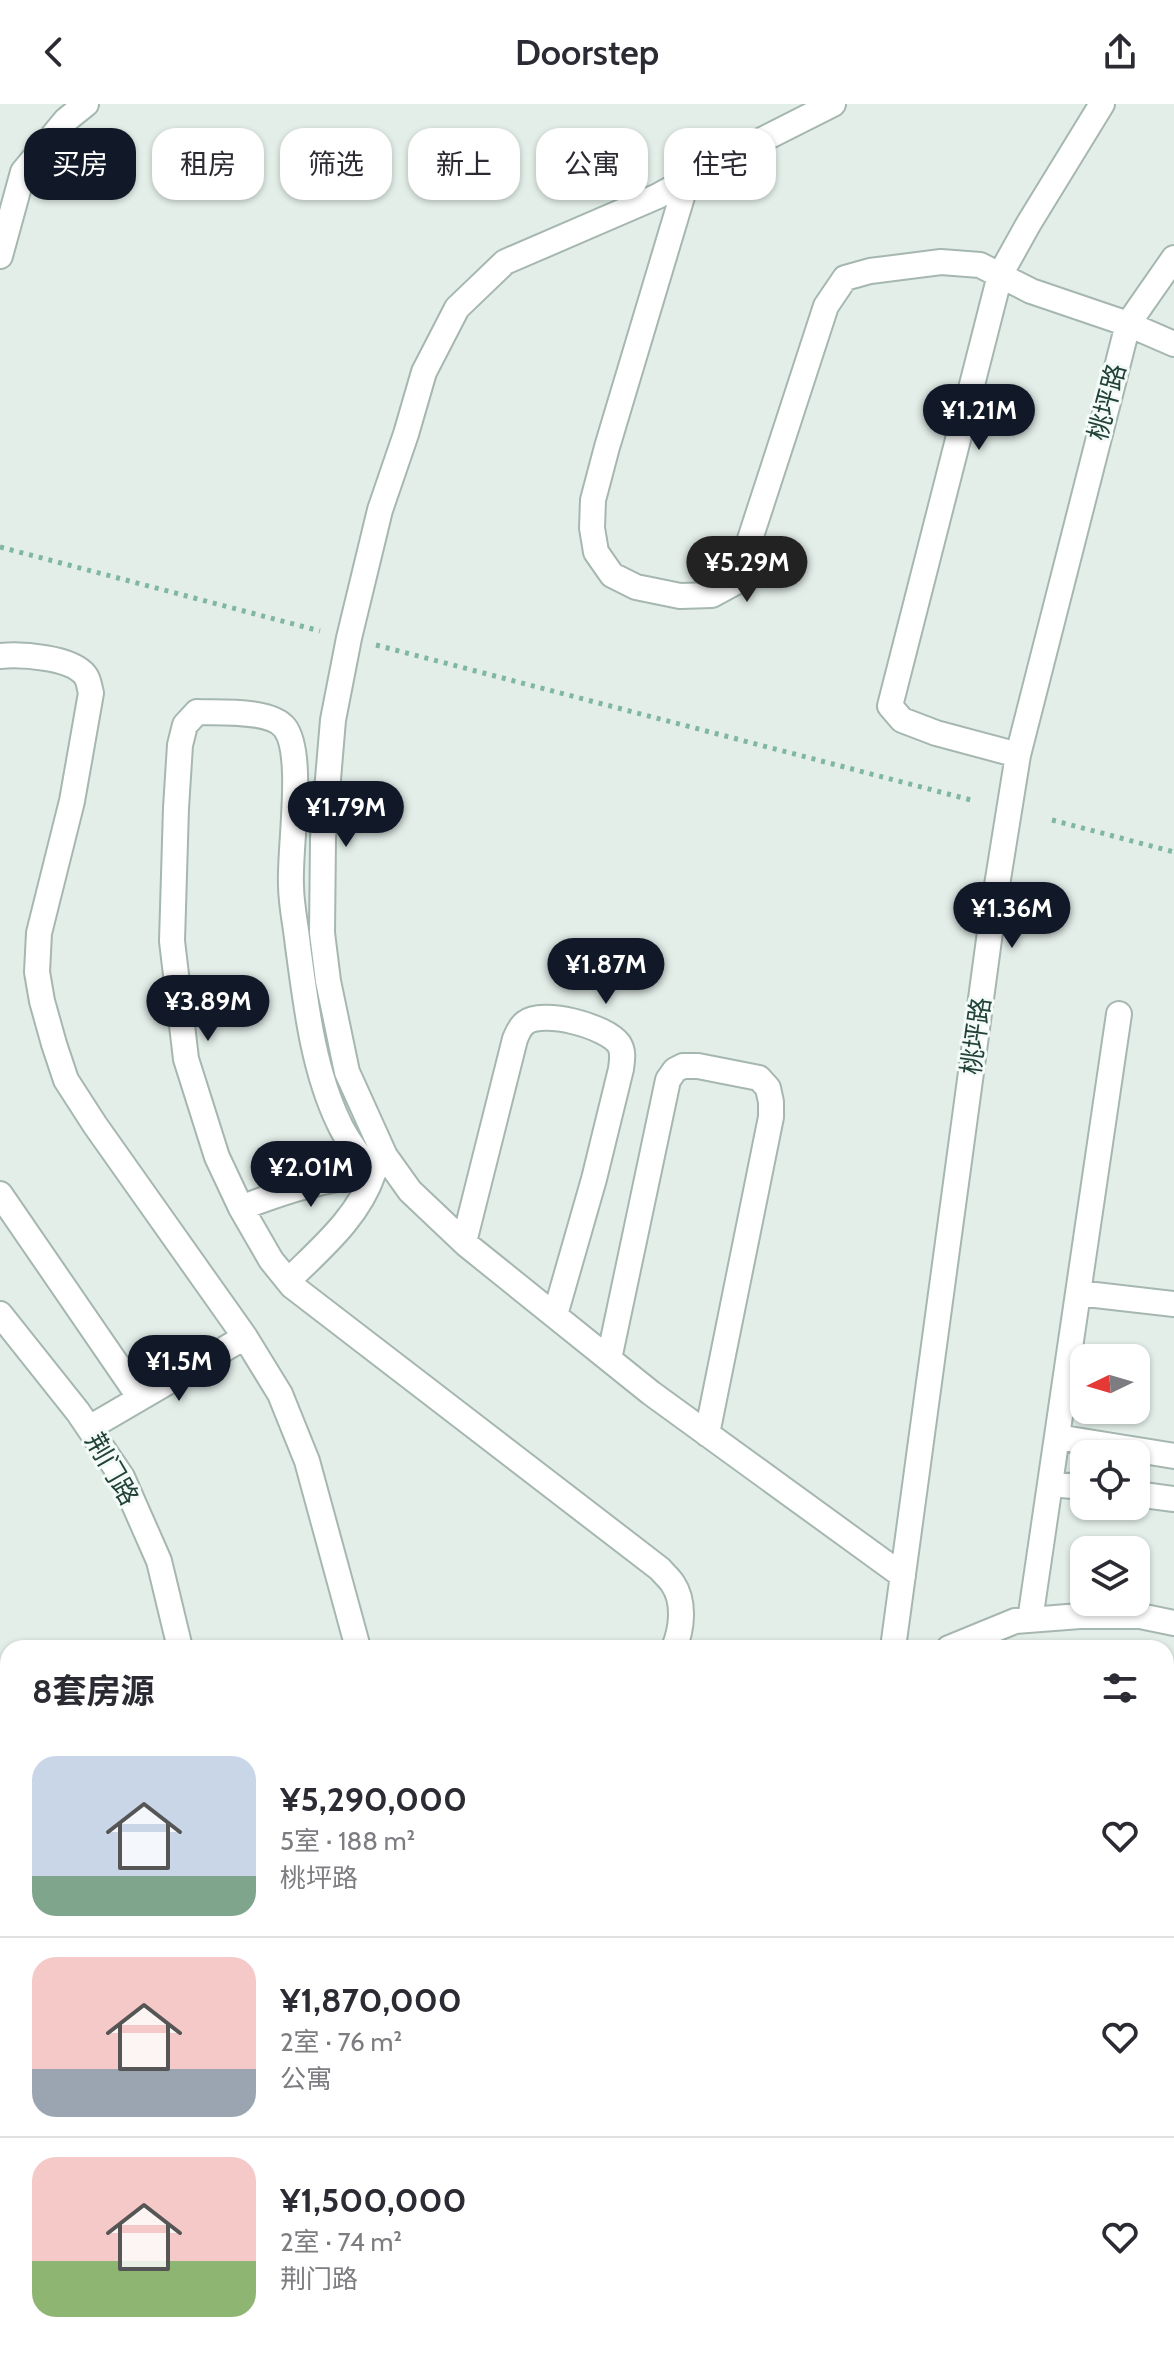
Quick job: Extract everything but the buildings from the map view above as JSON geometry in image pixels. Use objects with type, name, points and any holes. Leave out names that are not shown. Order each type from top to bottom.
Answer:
[{"type":"street","points":[[0,256],[23,172],[66,120],[86,104]]},
{"type":"street","points":[[776,134],[833,104]]},
{"type":"street","points":[[1018,755],[936,733],[902,720],[890,706],[1000,275],[1102,104]]},
{"type":"street","points":[[664,193],[505,262],[457,308],[424,372],[380,510],[333,720],[323,838],[322,933],[333,1005],[347,1072],[385,1156],[410,1191],[464,1242],[651,1393],[903,1576]]},
{"type":"street","points":[[681,200],[593,500],[592,528],[596,552],[612,575],[636,587],[680,596],[712,595],[736,582],[826,306],[845,278],[870,271],[941,262],[980,265],[1031,291],[1128,324],[1174,344]]},
{"type":"street","name":"桃坪路","points":[[894,1640],[993,910],[1018,755],[1128,324],[1174,258]]},
{"type":"street","points":[[0,656],[51,659],[80,670],[88,678],[91,693],[72,801],[39,933],[37,972],[42,1001],[66,1080],[245,1337],[280,1394],[307,1461],[356,1640]]},
{"type":"street","points":[[373,1174],[340,1126],[321,1080],[302,975],[291,885],[295,764],[291,740],[285,727],[260,715],[197,712],[185,725],[180,745],[172,941],[186,1059],[217,1157],[241,1208],[271,1260],[288,1281],[660,1569],[674,1584],[679,1600],[680,1633],[677,1640]]},
{"type":"street","points":[[1030,1620],[1119,1014]]},
{"type":"street","points":[[464,1242],[515,1039],[524,1023],[543,1017],[593,1027],[609,1035],[620,1046],[623,1056],[621,1069],[594,1179],[555,1315]]},
{"type":"street","points":[[609,1359],[668,1080],[675,1070],[683,1066],[759,1078],[768,1088],[771,1117],[707,1434]]},
{"type":"street","points":[[241,1208],[306,1185],[373,1174]]},
{"type":"street","points":[[288,1281],[357,1207],[373,1174]]},
{"type":"street","points":[[0,1194],[140,1398]]},
{"type":"street","points":[[1078,1293],[1174,1304]]},
{"type":"street","name":"荆门路","points":[[0,1314],[89,1428],[122,1477],[159,1561],[178,1640]]},
{"type":"street","points":[[89,1428],[245,1337]]},
{"type":"street","points":[[1057,1437],[1174,1456]]},
{"type":"street","points":[[1050,1484],[1070,1486]]},
{"type":"street","points":[[1150,1496],[1174,1499]]},
{"type":"street","points":[[969,1640],[1015,1621],[1140,1616],[1174,1623]]},
{"type":"path","points":[[0,547],[971,800]]},
{"type":"path","points":[[1052,820],[1174,852]]}]
